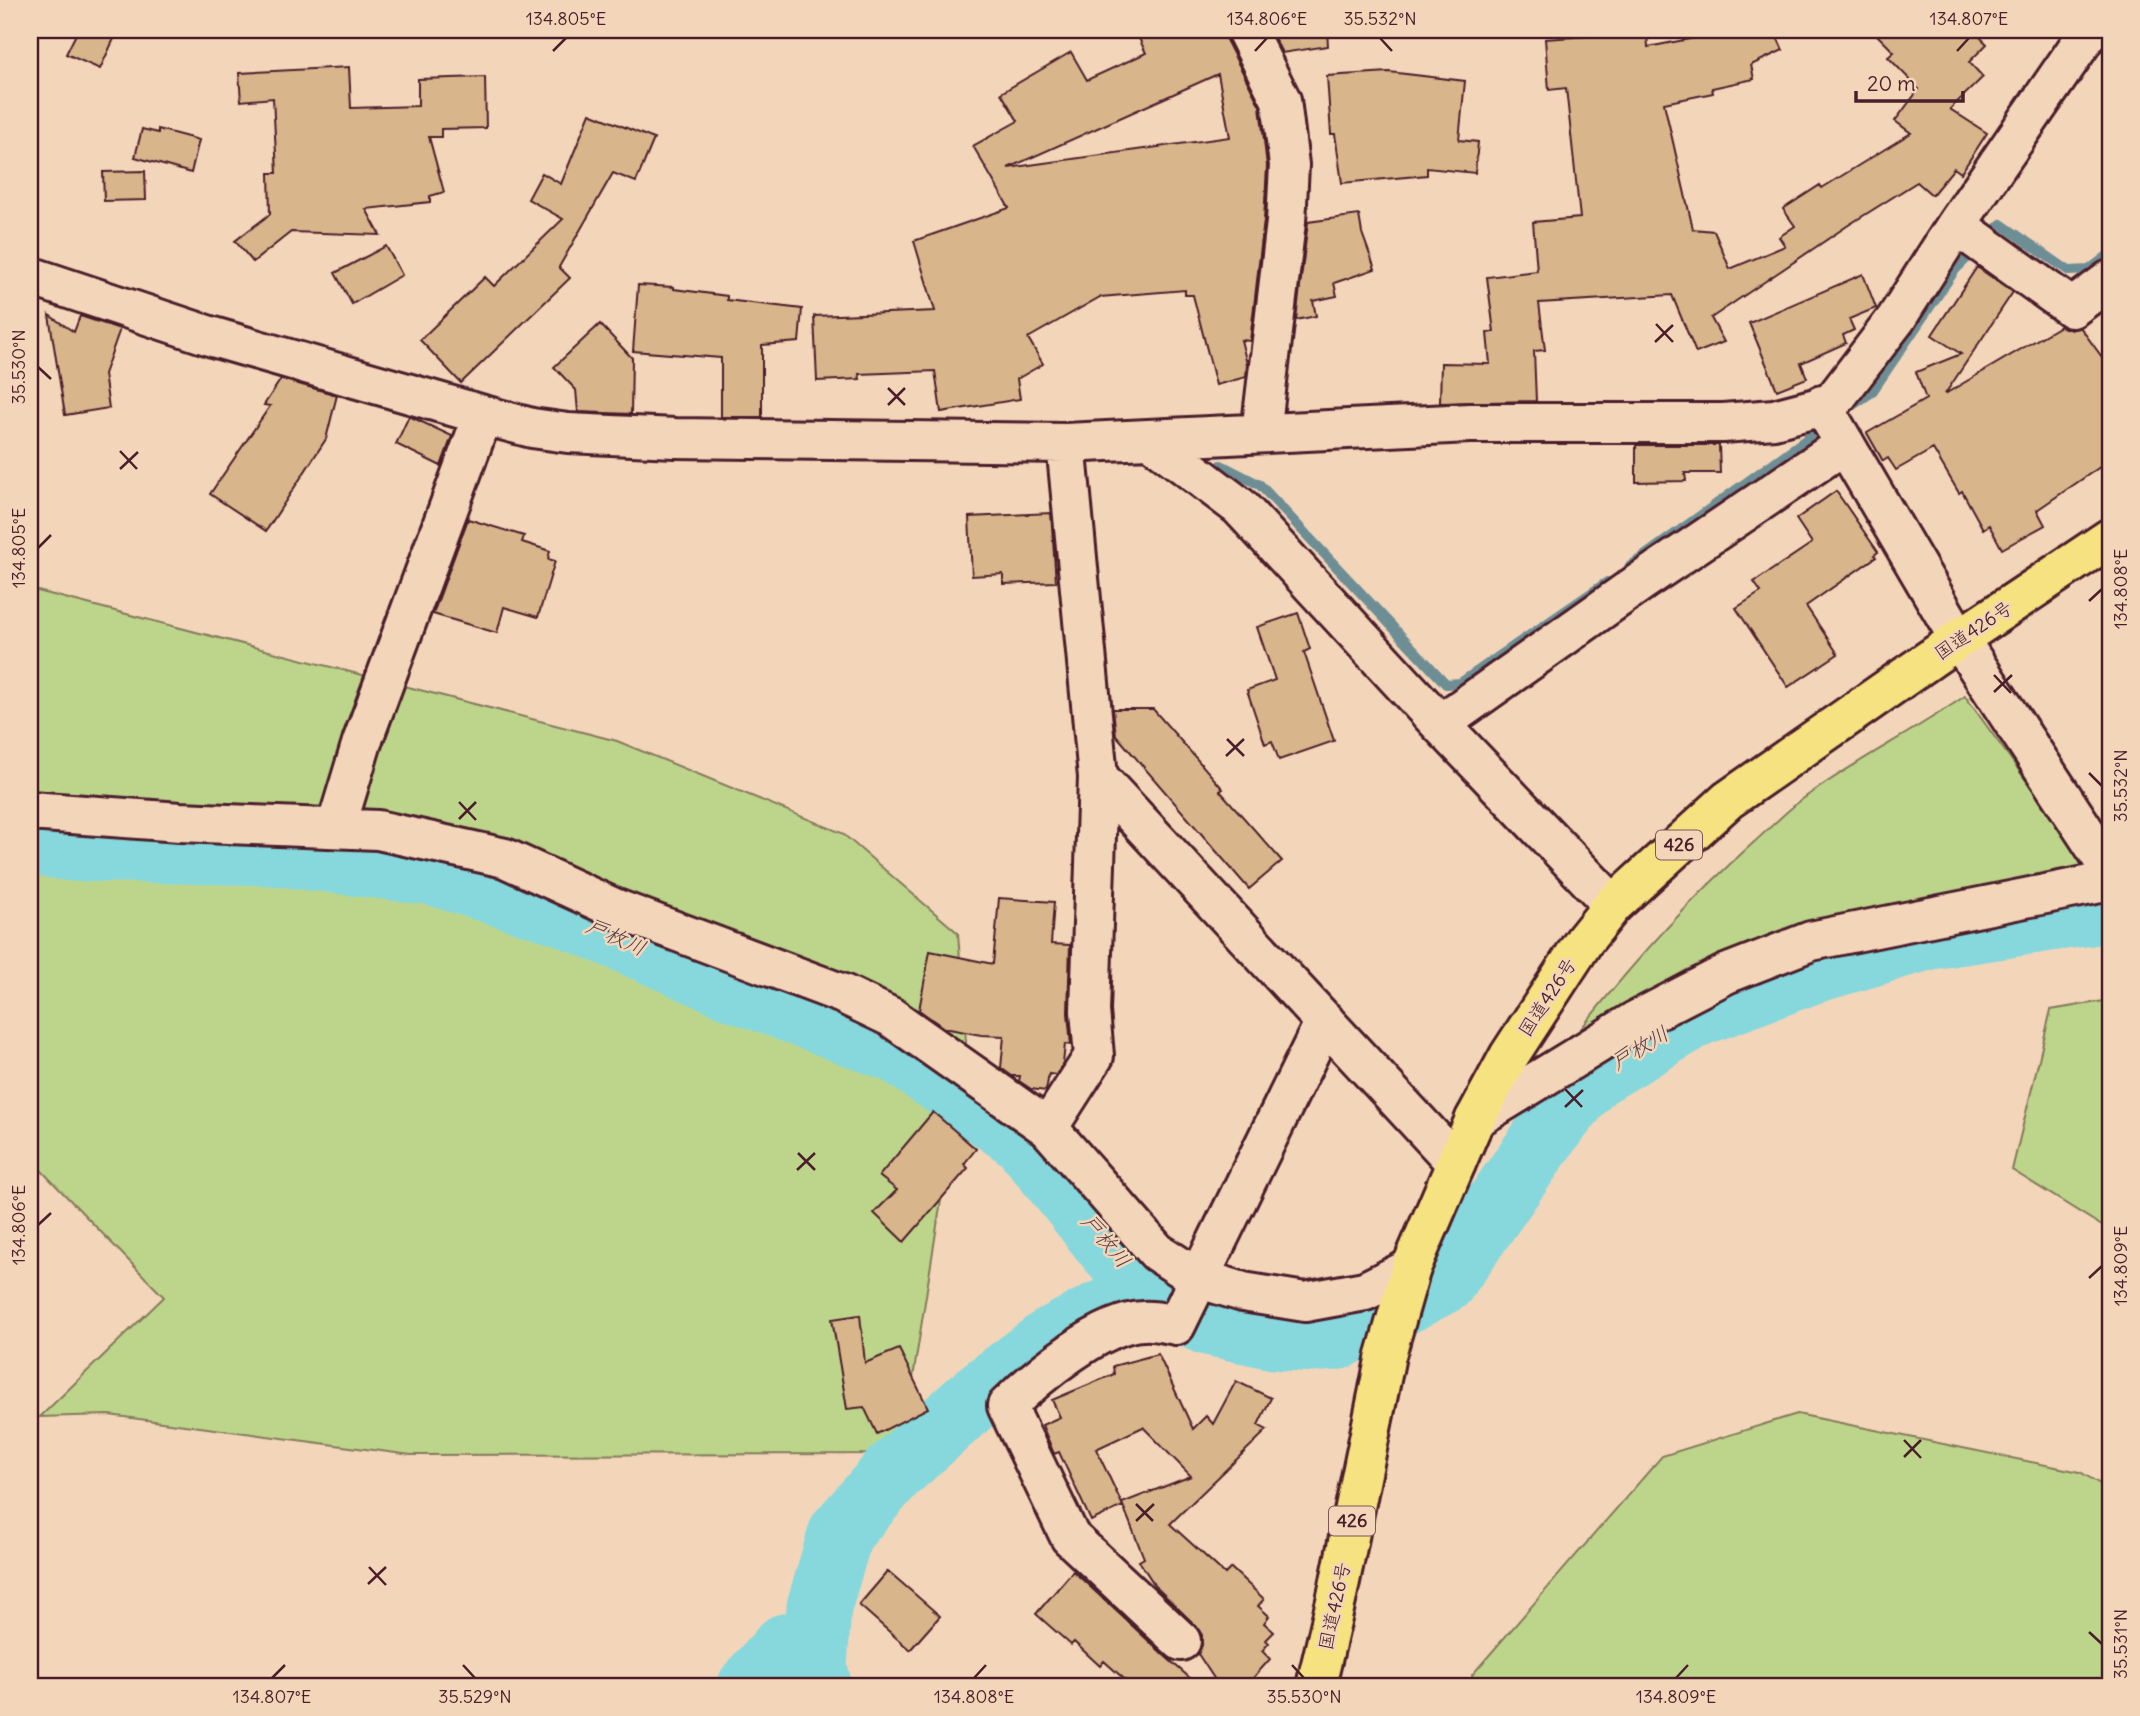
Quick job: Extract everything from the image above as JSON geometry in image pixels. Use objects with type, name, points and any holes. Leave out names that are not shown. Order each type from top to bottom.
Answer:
[{"type":"highway","name":"国道426号","points":[[1316,1686],[1336,1601],[1385,1354],[1408,1279],[1475,1119],[1509,1056],[1584,941],[1613,905],[1728,800],[1959,639],[2110,538]]},
{"type":"street","points":[[1246,30],[1281,100],[1289,165],[1286,222],[1261,433]]},
{"type":"street","points":[[30,276],[213,337],[483,415],[532,428],[568,433],[675,439],[1066,443],[1470,423],[1723,423],[1774,419],[1832,404],[1890,328],[1956,225],[2090,30]]},
{"type":"street","points":[[1956,225],[2073,307],[2110,280]]},
{"type":"street","points":[[1822,405],[1959,639],[2110,870]]},
{"type":"street","points":[[336,828],[362,742],[483,415]]},
{"type":"street","points":[[1150,439],[1240,507],[1440,724],[1613,905]]},
{"type":"street","points":[[1048,1128],[1094,1056],[1090,1011],[1098,777],[1066,443]]},
{"type":"street","points":[[1440,724],[1642,581],[1845,444]]},
{"type":"street","points":[[1098,777],[1456,1163]]},
{"type":"street","points":[[30,811],[180,822],[378,831],[505,858],[614,908],[843,994],[891,1017],[1048,1128],[1157,1251],[1197,1278],[1243,1292],[1305,1302],[1364,1291],[1408,1279]]},
{"type":"street","points":[[1475,1119],[1635,1021],[1726,974],[1811,941],[2110,881]]},
{"type":"street","points":[[1181,1641],[1070,1537],[1007,1406],[1063,1359],[1114,1327],[1143,1320],[1176,1325],[1325,1021]]},
{"type":"green space","points":[[30,589],[617,741],[842,833],[958,933],[966,1042],[901,1454],[411,1455],[109,1415],[40,1417],[164,1297],[37,1166],[30,1164]]},
{"type":"green space","points":[[1965,696],[2089,867],[2038,879],[2009,881],[1779,933],[1687,970],[1576,1035],[1617,984],[1682,912],[1788,811],[1840,773]]},
{"type":"green space","points":[[2110,1000],[2110,1231],[2012,1170],[2051,1010]]},
{"type":"green space","points":[[1797,1414],[2080,1472],[2110,1490],[2110,1686],[1475,1686],[1472,1675],[1662,1456]]},
{"type":"building","points":[[78,30],[118,30],[100,69],[66,54]]},
{"type":"building","points":[[1135,30],[1224,30],[1226,40],[1260,106],[1267,166],[1264,220],[1250,341],[1241,340],[1247,364],[1246,377],[1216,385],[1193,295],[1185,295],[1185,290],[1100,297],[1028,338],[1043,364],[1017,379],[1020,399],[941,412],[935,371],[859,374],[860,379],[817,381],[814,316],[935,311],[914,241],[1009,208],[973,146],[1018,121],[1001,93],[1071,52],[1087,80],[1146,53]],"holes":[[[1218,74],[1230,137],[1008,168]]]},
{"type":"building","points":[[1270,30],[1327,30],[1328,46],[1282,53]]},
{"type":"building","points":[[1736,30],[1774,30],[1783,50],[1751,65],[1754,79],[1712,88],[1713,93],[1664,103],[1693,229],[1714,231],[1730,269],[1785,246],[1779,237],[1795,226],[1783,209],[1911,133],[1895,121],[1919,89],[1888,57],[1894,52],[1872,30],[1973,30],[1987,44],[1969,62],[1983,77],[1950,109],[1987,133],[1961,173],[1954,168],[1932,195],[1917,182],[1711,318],[1724,342],[1696,353],[1672,295],[1539,303],[1545,350],[1534,351],[1536,401],[1440,403],[1441,363],[1490,364],[1487,333],[1494,332],[1487,277],[1537,271],[1533,222],[1580,218],[1566,88],[1549,90],[1545,39],[1647,32],[1648,47]]},
{"type":"building","points":[[349,67],[351,108],[418,106],[418,79],[485,77],[486,128],[441,129],[441,137],[429,137],[444,192],[430,196],[430,202],[366,209],[380,235],[291,232],[253,262],[235,241],[270,214],[269,173],[277,173],[273,98],[241,101],[239,73]]},
{"type":"building","points":[[1389,72],[1465,81],[1459,140],[1478,142],[1475,173],[1427,168],[1427,175],[1342,183],[1335,134],[1331,134],[1327,76]]},
{"type":"building","points":[[590,113],[654,139],[636,182],[613,173],[559,267],[570,278],[461,383],[420,340],[485,277],[494,286],[563,219],[528,199],[542,173],[561,184]]},
{"type":"building","points":[[142,129],[158,133],[158,129],[199,140],[191,173],[135,157]]},
{"type":"building","points":[[145,171],[146,200],[104,201],[103,172]]},
{"type":"building","points":[[1359,215],[1362,233],[1375,269],[1334,283],[1337,296],[1313,301],[1316,316],[1296,320],[1308,222]]},
{"type":"building","points":[[386,246],[402,275],[352,304],[335,273]]},
{"type":"building","points":[[1977,267],[2013,292],[1945,394],[2060,326],[2071,330],[2080,327],[2110,368],[2110,460],[2037,510],[2045,525],[2002,549],[1989,525],[1983,529],[1962,491],[1959,493],[1933,449],[1896,470],[1888,458],[1883,461],[1867,433],[1926,399],[1916,372],[1961,354],[1932,335]]},
{"type":"building","points":[[1863,274],[1876,308],[1849,319],[1854,330],[1843,335],[1846,343],[1801,363],[1807,378],[1777,390],[1749,323]]},
{"type":"building","points":[[638,285],[674,287],[727,296],[727,300],[802,309],[799,342],[762,345],[762,417],[721,417],[721,358],[633,351]]},
{"type":"building","points":[[49,315],[74,332],[80,316],[120,329],[104,374],[109,408],[65,415]]},
{"type":"building","points":[[600,324],[632,358],[631,414],[578,412],[576,390],[554,367]]},
{"type":"building","points":[[281,379],[337,395],[326,439],[266,531],[210,494],[270,406],[264,405]]},
{"type":"building","points":[[409,416],[452,436],[441,466],[396,444]]},
{"type":"building","points":[[1636,445],[1719,445],[1720,473],[1685,473],[1686,481],[1636,482]]},
{"type":"building","points":[[1836,491],[1878,552],[1874,555],[1876,557],[1806,606],[1838,654],[1788,687],[1736,608],[1761,592],[1754,582],[1812,543],[1796,519]]},
{"type":"building","points":[[1051,513],[1056,582],[1003,584],[1003,574],[972,576],[969,517]]},
{"type":"building","points":[[468,519],[524,536],[522,542],[550,551],[548,559],[555,561],[538,617],[504,607],[497,633],[433,614]]},
{"type":"building","points":[[1298,613],[1310,649],[1304,652],[1334,741],[1279,760],[1272,741],[1265,744],[1247,690],[1275,680],[1257,627]]},
{"type":"building","points":[[1113,709],[1153,709],[1282,861],[1249,889],[1116,735]]},
{"type":"building","points":[[999,898],[1054,902],[1051,944],[1070,945],[1068,1013],[1071,1045],[1065,1044],[1063,1064],[1056,1075],[1049,1074],[1046,1091],[1031,1089],[1019,1081],[1020,1076],[1012,1076],[1001,1068],[1004,1036],[944,1028],[919,1010],[930,951],[993,964]]},
{"type":"building","points":[[933,1112],[976,1149],[964,1164],[968,1168],[904,1242],[874,1213],[897,1190],[879,1176]]},
{"type":"building","points":[[860,1315],[865,1363],[899,1349],[928,1408],[877,1434],[864,1407],[847,1409],[832,1319]]},
{"type":"building","points":[[1158,1354],[1193,1429],[1206,1416],[1213,1424],[1236,1381],[1271,1398],[1258,1425],[1267,1430],[1170,1524],[1225,1574],[1231,1568],[1264,1599],[1258,1606],[1269,1616],[1264,1623],[1274,1632],[1266,1640],[1269,1643],[1262,1651],[1270,1659],[1246,1686],[1219,1686],[1198,1654],[1202,1635],[1156,1587],[1139,1561],[1144,1558],[1122,1503],[1191,1476],[1143,1427],[1096,1449],[1123,1506],[1091,1521],[1059,1452],[1054,1454],[1042,1425],[1060,1417],[1052,1400],[1114,1374],[1113,1366]]},
{"type":"building","points":[[888,1571],[940,1616],[910,1650],[859,1605]]},
{"type":"building","points":[[1073,1571],[1199,1686],[1132,1686],[1104,1661],[1100,1666],[1074,1642],[1071,1645],[1036,1614]]},
{"type":"waterway","points":[[1844,411],[1872,392],[1955,270],[2001,224],[2069,271],[2089,270],[2110,254]]},
{"type":"waterway","points":[[1629,567],[1826,425]]},
{"type":"waterway","points":[[1221,465],[1260,485],[1446,684],[1460,683],[1607,582]]},
{"type":"waterway","name":"戸枚川","points":[[30,842],[71,849],[271,853],[433,873],[562,913],[740,991],[897,1051],[1023,1139],[1120,1261],[1166,1303],[1207,1323],[1274,1337],[1314,1340],[1336,1338],[1444,1281],[1547,1133],[1592,1077],[1698,1014],[1813,971],[1930,937],[2110,910]]},
{"type":"waterway","points":[[819,1686],[815,1666],[819,1607],[841,1532],[893,1472],[982,1392],[1052,1339],[1101,1313],[1133,1303],[1166,1303]]},
{"type":"waterway","points":[[750,1686],[785,1646],[817,1638]]}]
